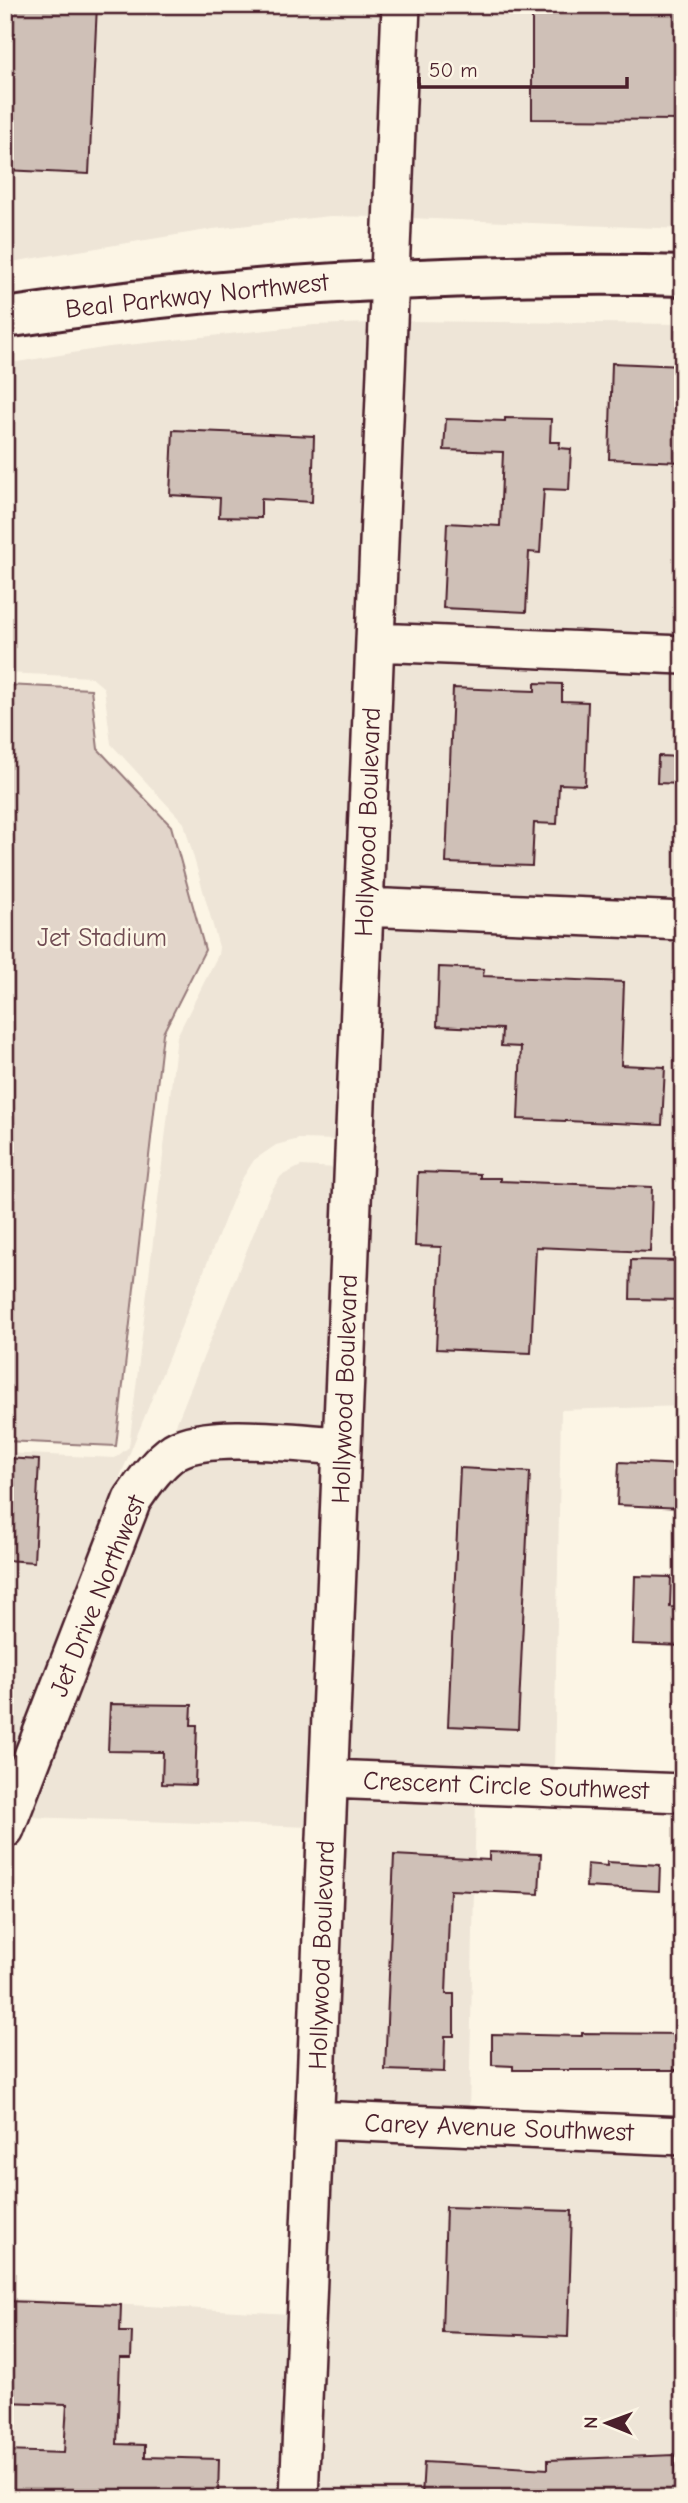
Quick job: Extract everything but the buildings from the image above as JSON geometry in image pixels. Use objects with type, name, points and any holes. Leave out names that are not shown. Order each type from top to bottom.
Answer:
[{"type":"main road","name":"Beal Parkway Northwest","points":[[5,318],[228,289],[390,279],[536,274],[683,276]]},
{"type":"street","name":"Hollywood Boulevard","points":[[299,2498],[401,5]]},
{"type":"street","points":[[375,642],[683,655]]},
{"type":"street","points":[[365,907],[683,921]]},
{"type":"street","name":"Jet Drive Northwest","points":[[5,1829],[132,1500],[155,1468],[175,1451],[199,1442],[342,1446]]},
{"type":"street","name":"Crescent Circle Southwest","points":[[329,1779],[683,1793]]},
{"type":"street","name":"Carey Avenue Southwest","points":[[315,2120],[683,2136]]},
{"type":"shaded area","points":[[5,5],[385,5],[376,217],[330,216],[213,229],[5,263]]},
{"type":"shaded area","points":[[418,5],[683,5],[683,229],[409,218]]},
{"type":"shaded area","points":[[404,321],[683,324],[683,641],[392,628]]},
{"type":"shaded area","points":[[372,323],[340,1140],[299,1139],[276,1145],[254,1160],[240,1182],[118,1482],[87,1576],[5,1789],[5,1453],[115,1458],[129,1447],[177,1036],[218,955],[219,947],[184,823],[111,744],[104,688],[91,677],[5,673],[5,364],[109,347],[314,325]]},
{"type":"shaded area","points":[[391,656],[683,669],[683,907],[382,893]]},
{"type":"shaded area","points":[[380,921],[683,935],[683,1406],[561,1410],[554,1774],[346,1766]]},
{"type":"shaded area","points":[[301,1166],[338,1168],[311,1827],[29,1817],[149,1491],[270,1193],[281,1176]]},
{"type":"shaded area","points":[[344,1794],[476,1799],[469,2113],[332,2107]]},
{"type":"shaded area","points":[[331,2135],[672,2149],[678,2344],[683,2345],[683,2498],[316,2498]]},
{"type":"shaded area","points":[[5,2298],[291,2314],[283,2498],[5,2498]]},
{"type":"green space","name":"Jet Stadium","points":[[5,685],[91,689],[98,749],[171,826],[205,950],[163,1033],[116,1446],[5,1441]]}]
